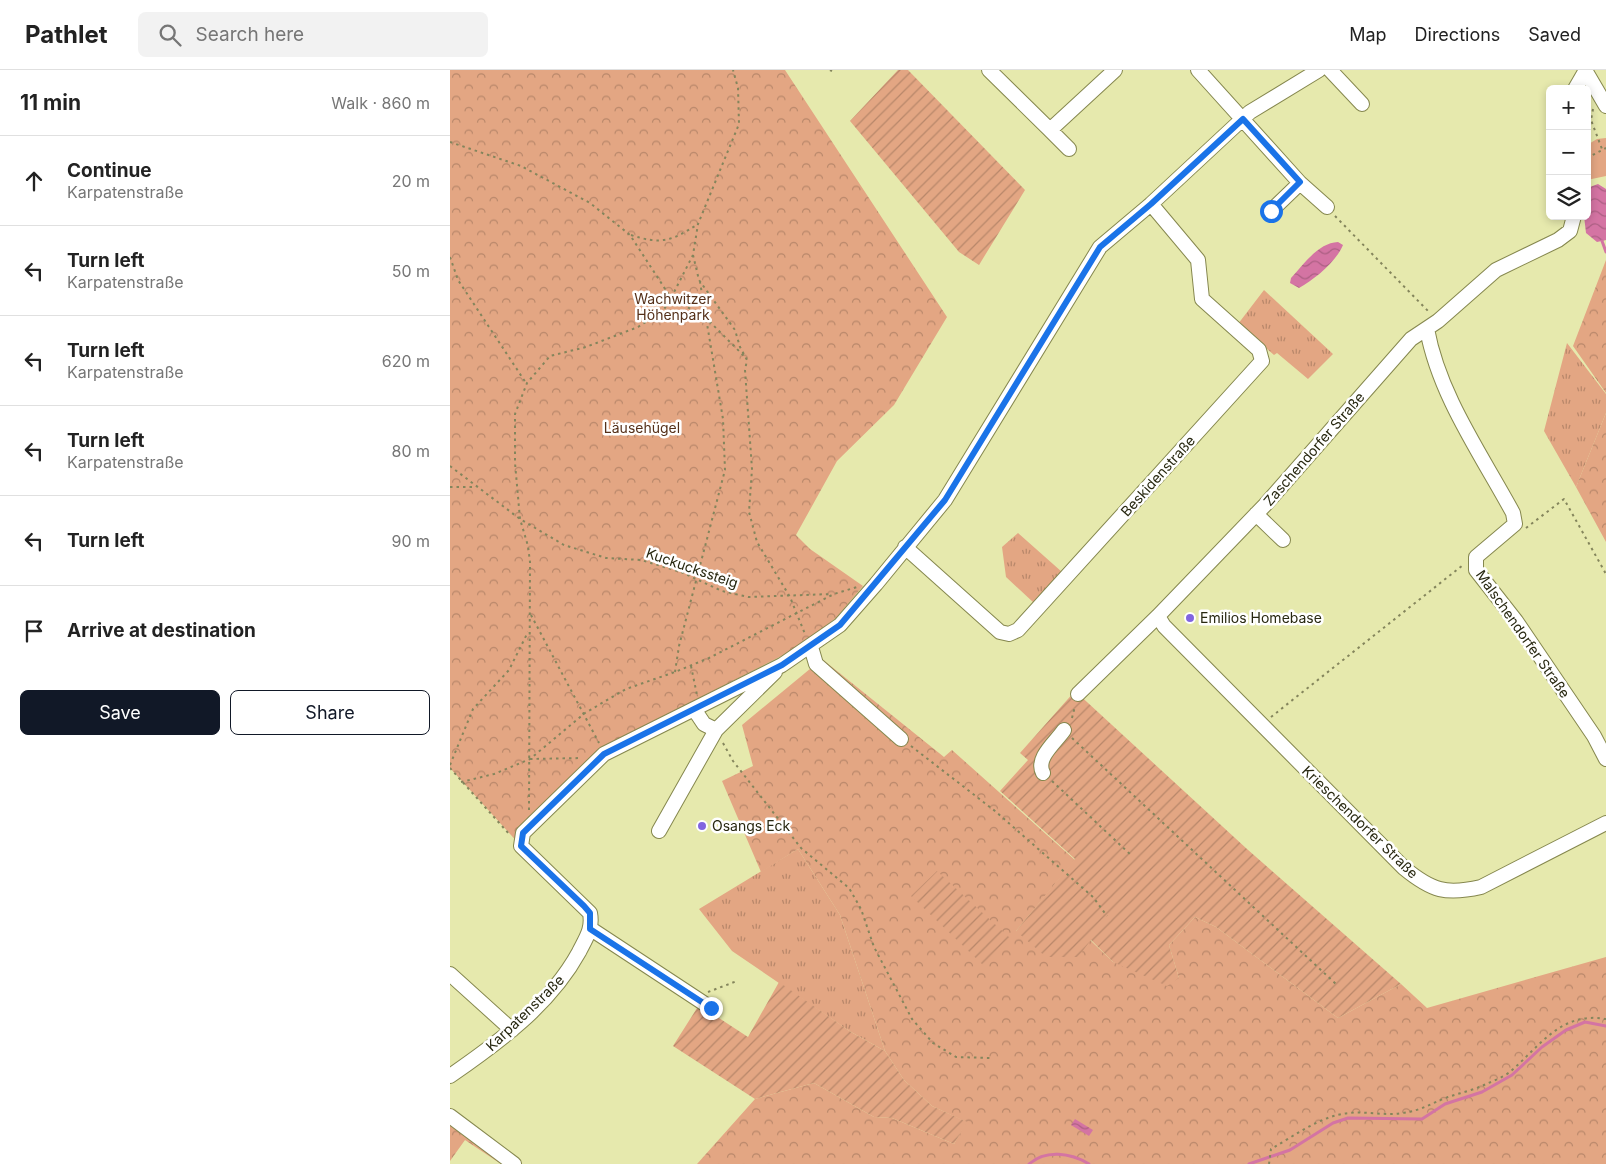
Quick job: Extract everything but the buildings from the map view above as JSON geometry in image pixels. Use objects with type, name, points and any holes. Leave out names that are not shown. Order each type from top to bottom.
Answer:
[{"type":"street","points":[[989,70],[1069,149]]},
{"type":"street","points":[[1050,130],[1116,70]]},
{"type":"street","points":[[1198,70],[1300,182],[1327,207]]},
{"type":"street","points":[[711,1008],[590,929],[590,913],[521,846],[523,833],[601,756],[782,665],[811,647],[840,625],[945,500],[1100,247],[1151,204],[1243,119],[1319,70]]},
{"type":"street","points":[[1330,70],[1362,104]]},
{"type":"street","points":[[1577,85],[1586,70]]},
{"type":"street","points":[[1586,70],[1604,103]]},
{"type":"street","points":[[1271,211],[1300,182]]},
{"type":"street","name":"Beskidenstraße","points":[[905,548],[1000,632],[1009,634],[1018,630],[1262,361],[1259,350],[1202,299],[1198,260],[1151,204]]},
{"type":"street","name":"Zaschendorfer Straße","points":[[1078,694],[1158,616],[1256,514],[1411,339],[1433,325],[1496,270],[1558,240],[1570,231],[1573,220]]},
{"type":"street","points":[[1433,325],[1432,358],[1445,388],[1513,513],[1515,524]]},
{"type":"street","points":[[1256,514],[1283,540]]},
{"type":"street","name":"Malschendorfer Straße","points":[[1515,524],[1476,557],[1476,570],[1516,621],[1594,736],[1606,758]]},
{"type":"street","name":"Krieschendorfer Straße","points":[[1158,616],[1164,626],[1404,868],[1423,884],[1440,891],[1461,892],[1480,887],[1606,823]]},
{"type":"street","points":[[811,647],[816,664],[901,739]]},
{"type":"street","points":[[659,832],[716,730],[747,702],[782,665]]},
{"type":"street","points":[[697,708],[704,724],[716,730]]},
{"type":"street","points":[[1043,773],[1040,768],[1041,760],[1064,730]]},
{"type":"street","name":"Karpatenstraße","points":[[450,1076],[494,1046],[566,975],[590,929]]},
{"type":"street","points":[[450,974],[512,1030]]},
{"type":"street","points":[[450,1116],[514,1164]]},
{"type":"path","points":[[529,828],[529,630],[531,614],[528,546],[520,519],[515,463],[515,414],[527,383],[550,356],[586,347],[638,327],[663,310],[672,298],[693,255],[698,224],[739,124],[738,88],[733,70]]},
{"type":"path","points":[[1602,149],[1591,120],[1594,107],[1604,103]]},
{"type":"path","points":[[450,142],[521,166],[547,178],[590,203],[630,235],[672,298],[705,317],[747,360]]},
{"type":"path","points":[[1591,156],[1606,148]]},
{"type":"path","points":[[1327,207],[1433,325]]},
{"type":"path","points":[[630,235],[651,242],[675,239],[698,224]]},
{"type":"path","points":[[675,672],[678,646],[725,470],[723,419],[693,255]]},
{"type":"path","points":[[450,257],[458,280],[527,383]]},
{"type":"path","points":[[699,280],[735,330],[740,347],[747,360],[745,370],[752,469],[749,512],[757,542],[790,597],[811,647]]},
{"type":"path","name":"Kuckuckssteig","points":[[450,466],[520,519],[564,545],[606,558],[641,560],[680,572],[722,591],[748,597],[834,594],[796,614]]},
{"type":"path","points":[[450,487],[476,487]]},
{"type":"path","points":[[1515,524],[1526,528],[1564,498],[1606,574]]},
{"type":"path","points":[[1262,725],[1464,564],[1476,557]]},
{"type":"path","points":[[530,759],[601,756],[585,713],[531,614]]},
{"type":"path","points":[[461,782],[494,774],[530,759],[585,713],[626,689],[691,666],[796,614]]},
{"type":"path","points":[[521,846],[461,782],[450,766],[473,709],[509,670],[529,630]]},
{"type":"path","points":[[691,666],[697,708]]},
{"type":"path","points":[[716,730],[733,761],[801,848],[849,888],[861,909],[874,947],[912,1020],[933,1043],[956,1057],[991,1058]]},
{"type":"path","points":[[1064,730],[1337,986]]},
{"type":"path","points":[[901,739],[965,785],[1093,897],[1107,916]]},
{"type":"path","points":[[450,774],[454,772]]},
{"type":"path","points":[[1043,773],[1132,856]]},
{"type":"path","points":[[694,997],[737,981]]},
{"type":"path","points":[[1269,1164],[1270,1149],[1320,1123],[1349,1113],[1402,1114],[1426,1109],[1446,1098],[1482,1086],[1510,1072],[1538,1043],[1557,1029],[1578,1020],[1594,1017],[1606,1019]]},
{"type":"green space","name":"Wachwitzer Höhenpark","points":[[450,70],[785,70],[947,317],[894,405],[837,461],[796,535],[810,549],[863,586],[836,618],[799,647],[612,743],[589,758],[523,833],[521,846],[450,768]]},
{"type":"green space","points":[[898,70],[908,70],[1025,190],[979,265],[959,252],[850,121]]},
{"type":"green space","points":[[1606,138],[1606,176],[1591,179],[1591,143],[1597,139]]},
{"type":"green space","points":[[1606,260],[1606,393],[1573,346]]},
{"type":"green space","points":[[1264,290],[1333,354],[1308,379],[1277,353],[1274,355],[1238,324]]},
{"type":"green space","points":[[1567,343],[1606,394],[1606,413],[1576,487],[1544,431]]},
{"type":"green space","points":[[1606,413],[1606,542],[1576,487]]},
{"type":"green space","points":[[1018,533],[1062,572],[1034,603],[1006,577],[1002,547]]},
{"type":"green space","points":[[822,659],[944,757],[952,750],[1075,860],[1016,931],[1090,940],[1113,962],[1179,978],[1169,945],[1195,917],[1216,927],[1338,1018],[1401,984],[1427,1008],[1606,957],[1606,1164],[697,1164],[755,1099],[814,1083],[874,1117],[892,1118],[954,1144],[966,1122],[932,1106],[904,1080],[885,1051],[840,915],[798,849],[761,872],[722,781],[753,766],[742,725]]},
{"type":"green space","points":[[1075,691],[1247,849],[1401,984],[1338,1018],[1216,927],[1195,917],[1169,945],[1179,978],[1167,986],[1113,962],[1091,940],[1078,957],[1046,957],[1016,931],[1075,859],[1000,791],[1028,760],[1020,753]]},
{"type":"green space","points":[[798,849],[840,915],[885,1051],[851,1032],[732,951],[699,909]]},
{"type":"green space","points":[[937,871],[1010,938],[983,965],[911,896]]},
{"type":"green space","points":[[779,982],[851,1032],[885,1051],[904,1080],[932,1106],[967,1122],[954,1144],[892,1118],[874,1117],[814,1083],[755,1099],[673,1046],[699,1005],[748,1037]]},
{"type":"green space","points":[[450,1116],[514,1164],[501,1164],[465,1140],[450,1161]]},
{"type":"water","points":[[1598,184],[1606,189],[1606,240],[1597,242],[1586,233],[1584,220],[1591,220],[1591,187]]},
{"type":"water","points":[[1338,242],[1343,245],[1340,251],[1318,275],[1299,288],[1290,283],[1291,278],[1312,255],[1324,246]]},
{"type":"water","points":[[1075,1119],[1093,1130],[1089,1136],[1071,1125]]},
{"type":"waterway","points":[[1602,241],[1606,252]]},
{"type":"waterway","points":[[1249,1164],[1290,1150],[1333,1123],[1348,1118],[1422,1119],[1445,1104],[1482,1092],[1512,1075],[1542,1047],[1566,1030],[1585,1022],[1606,1026]]},
{"type":"waterway","points":[[1029,1164],[1043,1156],[1059,1154],[1074,1157],[1089,1164]]},
{"type":"place","name":"Emilios Homebase","points":[[1190,618]]},
{"type":"place","name":"Osangs Eck","points":[[702,826]]},
{"type":"route","points":[[711,1008],[590,929],[592,922],[590,913],[521,846],[523,833],[604,754],[782,665],[811,647],[840,625],[945,500],[1100,247],[1151,204],[1243,119],[1300,182],[1271,211]]},
{"type":"park label","name":"Läusehügel","points":[[642,428]]}]
